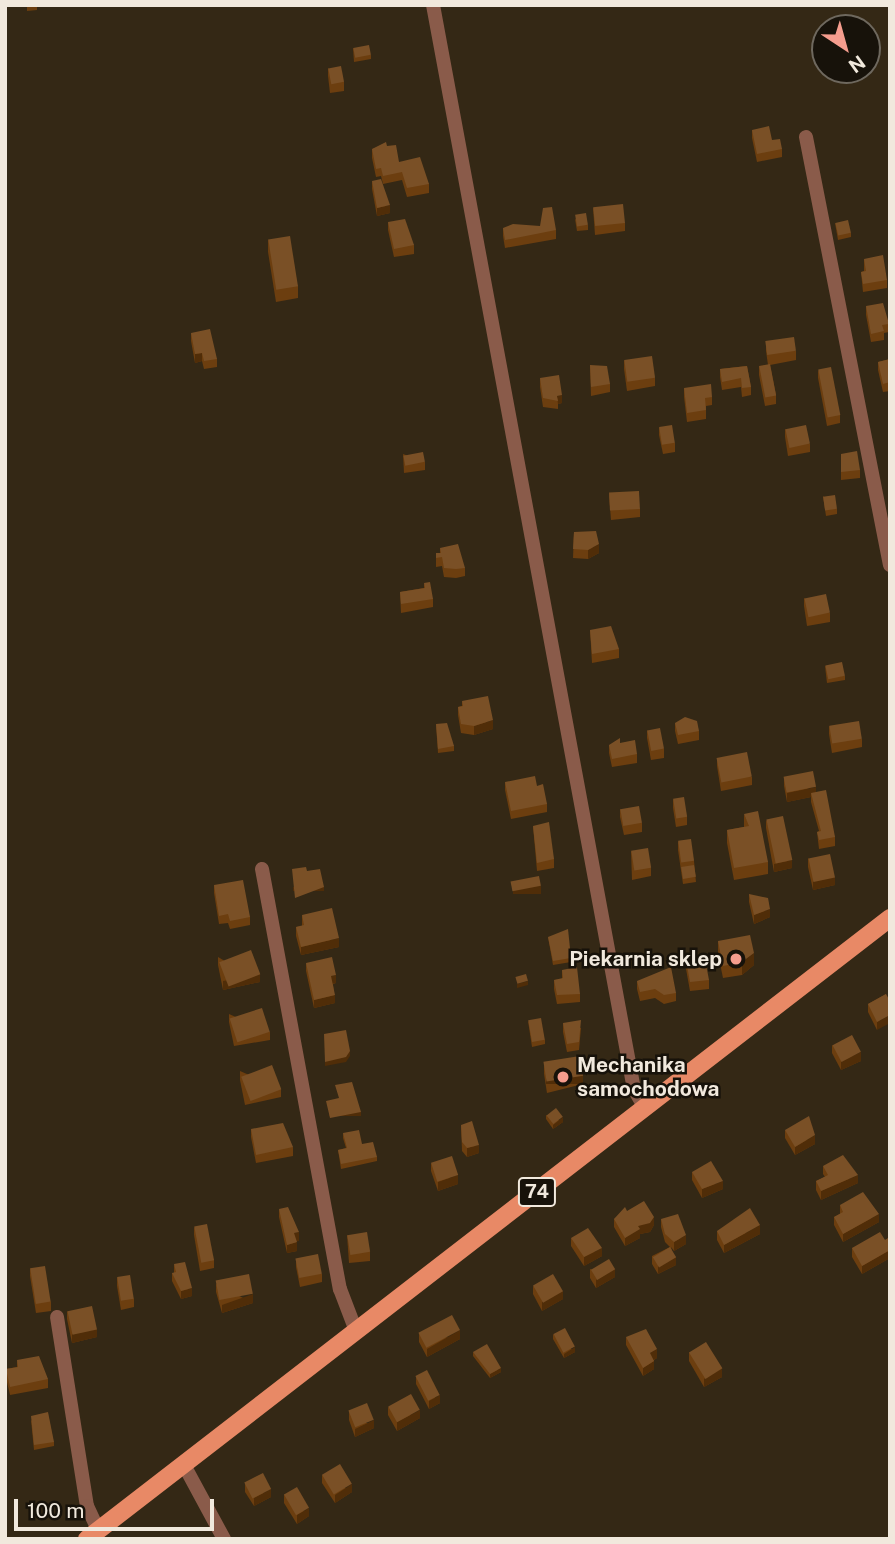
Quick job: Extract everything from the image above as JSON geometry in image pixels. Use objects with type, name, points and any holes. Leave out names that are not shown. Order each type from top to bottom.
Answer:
[{"type":"main road","name":"74","points":[[93,1535],[890,918]]},
{"type":"street","points":[[433,5],[634,1089],[645,1108]]},
{"type":"street","points":[[806,137],[890,565]]},
{"type":"street","points":[[262,869],[340,1289],[356,1331]]},
{"type":"street","points":[[57,1317],[93,1535]]},
{"type":"street","points":[[184,1465],[224,1539]]},
{"type":"building","points":[[369,45],[371,55],[355,58],[353,48]]},
{"type":"building","points":[[341,66],[344,82],[331,84],[328,68]]},
{"type":"building","points":[[769,126],[772,140],[780,139],[782,149],[757,154],[752,130]]},
{"type":"building","points":[[386,142],[387,146],[396,145],[399,162],[420,157],[429,184],[407,188],[402,172],[383,176],[381,168],[376,169],[372,149]]},
{"type":"building","points":[[381,179],[390,205],[377,208],[372,181]]},
{"type":"building","points":[[623,204],[625,223],[595,226],[593,207]]},
{"type":"building","points":[[552,207],[556,230],[505,240],[503,228],[513,224],[540,226],[543,208]]},
{"type":"building","points":[[586,213],[588,225],[577,227],[575,215]]},
{"type":"building","points":[[405,219],[414,245],[394,249],[388,222]]},
{"type":"building","points":[[848,220],[851,233],[838,236],[835,223]]},
{"type":"building","points":[[290,236],[298,286],[276,290],[268,239]]},
{"type":"building","points":[[883,255],[887,280],[863,284],[861,272],[866,271],[864,259]]},
{"type":"building","points":[[883,303],[889,324],[882,325],[884,331],[871,334],[866,306]]},
{"type":"building","points":[[210,329],[217,359],[204,361],[202,353],[195,354],[191,333]]},
{"type":"building","points":[[794,337],[796,351],[767,355],[765,341]]},
{"type":"building","points":[[652,356],[655,378],[627,382],[624,360]]},
{"type":"building","points":[[890,359],[890,382],[883,384],[878,362]]},
{"type":"building","points":[[770,364],[776,395],[765,398],[759,366]]},
{"type":"building","points":[[590,365],[607,366],[610,384],[591,387]]},
{"type":"building","points":[[747,366],[751,387],[742,388],[741,378],[722,382],[720,369]]},
{"type":"building","points":[[831,367],[840,415],[828,418],[818,369]]},
{"type":"building","points":[[559,375],[562,395],[557,396],[558,401],[543,398],[540,378]]},
{"type":"building","points":[[711,384],[712,397],[705,398],[706,410],[687,413],[684,388]]},
{"type":"building","points":[[672,425],[675,443],[662,445],[659,427]]},
{"type":"building","points":[[806,425],[810,444],[789,448],[785,429]]},
{"type":"building","points":[[857,451],[860,470],[841,472],[841,454]]},
{"type":"building","points":[[423,452],[425,462],[405,466],[403,456]]},
{"type":"building","points":[[639,491],[640,509],[610,511],[609,493]]},
{"type":"building","points":[[835,495],[837,509],[825,511],[823,497]]},
{"type":"building","points":[[596,531],[599,544],[588,550],[573,549],[574,532]]},
{"type":"building","points":[[458,544],[465,568],[444,568],[442,557],[436,558],[436,553],[441,553],[440,548]]},
{"type":"building","points":[[430,582],[433,599],[401,604],[400,592],[425,588],[424,583]]},
{"type":"building","points":[[826,594],[830,613],[808,617],[804,599]]},
{"type":"building","points":[[611,626],[619,649],[592,654],[590,630]]},
{"type":"building","points":[[842,662],[845,676],[828,679],[825,666]]},
{"type":"building","points":[[488,696],[493,720],[474,726],[461,724],[458,707],[463,706],[462,701]]},
{"type":"building","points":[[685,717],[697,721],[699,731],[678,735],[675,723]]},
{"type":"building","points":[[859,721],[862,739],[832,743],[829,726]]},
{"type":"building","points":[[447,723],[454,746],[438,749],[436,724]]},
{"type":"building","points":[[660,728],[664,749],[651,751],[647,730]]},
{"type":"building","points":[[620,738],[620,743],[635,740],[637,754],[612,759],[609,745]]},
{"type":"building","points":[[747,752],[752,777],[721,782],[717,758]]},
{"type":"building","points":[[813,771],[816,787],[787,792],[784,777]]},
{"type":"building","points":[[535,776],[537,786],[543,784],[547,804],[511,811],[505,782]]},
{"type":"building","points":[[826,790],[835,837],[819,840],[817,832],[821,831],[811,793]]},
{"type":"building","points":[[684,797],[687,817],[676,818],[673,799]]},
{"type":"building","points":[[639,806],[642,823],[623,826],[620,809]]},
{"type":"building","points":[[758,811],[768,862],[734,868],[727,830],[749,826],[744,814]]},
{"type":"building","points":[[783,816],[792,860],[776,864],[766,820]]},
{"type":"building","points":[[549,822],[554,859],[537,863],[533,826]]},
{"type":"building","points":[[691,839],[694,861],[681,863],[678,841]]},
{"type":"building","points":[[648,848],[651,868],[634,870],[631,851]]},
{"type":"building","points":[[830,854],[835,877],[813,882],[808,859]]},
{"type":"building","points":[[694,865],[696,877],[683,879],[681,867]]},
{"type":"building","points":[[306,867],[307,871],[320,869],[324,887],[295,898],[292,869]]},
{"type":"building","points":[[539,876],[541,886],[512,891],[511,882]]},
{"type":"building","points":[[243,880],[250,917],[230,921],[228,914],[219,916],[214,885]]},
{"type":"building","points":[[749,894],[768,898],[770,909],[754,915]]},
{"type":"building","points":[[332,908],[339,938],[301,947],[296,927],[304,925],[302,915]]},
{"type":"building","points":[[568,929],[571,958],[553,961],[548,937]]},
{"type":"building","points":[[750,935],[754,953],[742,962],[723,966],[718,941]]},
{"type":"building","points":[[251,950],[260,974],[229,986],[219,962]]},
{"type":"building","points":[[332,957],[336,975],[331,976],[335,995],[314,1000],[306,963]]},
{"type":"building","points":[[705,959],[709,980],[690,982],[686,960]]},
{"type":"building","points":[[577,967],[580,994],[557,995],[554,980],[563,978],[562,970]]},
{"type":"building","points":[[671,967],[676,993],[664,995],[655,989],[640,992],[637,981]]},
{"type":"building","points":[[526,974],[528,981],[517,984],[515,977]]},
{"type":"building","points":[[886,994],[890,1001],[890,1015],[877,1022],[868,1004]]},
{"type":"building","points":[[262,1008],[270,1032],[237,1042],[230,1019]]},
{"type":"building","points":[[541,1018],[545,1040],[532,1042],[528,1020]]},
{"type":"building","points":[[581,1020],[579,1042],[567,1044],[563,1023]]},
{"type":"building","points":[[346,1030],[350,1051],[346,1057],[325,1062],[324,1034]]},
{"type":"building","points":[[852,1035],[861,1052],[841,1062],[833,1045]]},
{"type":"building","points":[[580,1056],[583,1076],[547,1082],[543,1062]]},
{"type":"building","points":[[272,1065],[281,1089],[251,1101],[241,1077]]},
{"type":"building","points":[[352,1082],[361,1112],[330,1118],[326,1101],[339,1098],[335,1085]]},
{"type":"building","points":[[556,1108],[563,1117],[553,1124],[547,1115]]},
{"type":"building","points":[[809,1116],[815,1135],[795,1147],[785,1130]]},
{"type":"building","points":[[472,1121],[479,1145],[467,1148],[462,1142],[461,1125]]},
{"type":"building","points":[[283,1123],[293,1147],[256,1155],[251,1129]]},
{"type":"building","points":[[359,1130],[362,1144],[373,1142],[377,1157],[341,1164],[338,1150],[347,1148],[343,1133]]},
{"type":"building","points":[[843,1155],[858,1175],[821,1191],[816,1181],[828,1175],[823,1166]]},
{"type":"building","points":[[452,1156],[458,1175],[437,1182],[431,1163]]},
{"type":"building","points":[[711,1161],[723,1181],[702,1189],[692,1172]]},
{"type":"building","points":[[863,1192],[879,1214],[843,1234],[834,1217],[843,1212],[840,1205]]},
{"type":"building","points":[[644,1201],[654,1217],[650,1223],[638,1226],[640,1229],[625,1238],[614,1219],[625,1207],[627,1211]]},
{"type":"building","points":[[288,1207],[299,1232],[294,1233],[297,1242],[287,1245],[279,1209]]},
{"type":"building","points":[[750,1208],[760,1225],[724,1245],[717,1231]]},
{"type":"building","points":[[678,1214],[686,1235],[674,1242],[665,1234],[661,1219]]},
{"type":"building","points":[[207,1224],[214,1260],[201,1263],[194,1226]]},
{"type":"building","points":[[588,1228],[602,1248],[584,1257],[571,1238]]},
{"type":"building","points":[[367,1232],[370,1252],[350,1255],[347,1235]]},
{"type":"building","points":[[880,1232],[885,1240],[890,1237],[890,1250],[862,1266],[852,1248]]},
{"type":"building","points":[[670,1247],[676,1257],[659,1268],[653,1257]]},
{"type":"building","points":[[318,1254],[322,1274],[299,1278],[295,1258]]},
{"type":"building","points":[[609,1259],[615,1269],[597,1280],[591,1270]]},
{"type":"building","points":[[185,1262],[192,1288],[181,1291],[172,1273],[176,1272],[174,1264]]},
{"type":"building","points":[[45,1266],[51,1302],[36,1304],[30,1268]]},
{"type":"building","points":[[249,1274],[253,1294],[219,1300],[216,1280]]},
{"type":"building","points":[[553,1274],[563,1291],[543,1303],[533,1286]]},
{"type":"building","points":[[130,1275],[134,1299],[121,1301],[117,1277]]},
{"type":"building","points":[[92,1306],[97,1329],[73,1335],[68,1311]]},
{"type":"building","points":[[452,1315],[460,1330],[426,1348],[418,1333]]},
{"type":"building","points":[[565,1328],[575,1347],[563,1353],[554,1334]]},
{"type":"building","points":[[646,1329],[657,1349],[650,1353],[654,1361],[643,1368],[626,1337]]},
{"type":"building","points":[[706,1342],[722,1368],[705,1379],[689,1353]]},
{"type":"building","points":[[487,1344],[501,1368],[490,1374],[473,1352]]},
{"type":"building","points":[[39,1356],[48,1379],[10,1387],[6,1369],[18,1367],[17,1360]]},
{"type":"building","points":[[427,1370],[440,1395],[428,1401],[415,1376]]},
{"type":"building","points":[[411,1394],[420,1410],[397,1422],[388,1407]]},
{"type":"building","points":[[367,1403],[374,1420],[355,1427],[348,1410]]},
{"type":"building","points":[[48,1412],[54,1442],[34,1445],[31,1416]]},
{"type":"building","points":[[340,1464],[352,1484],[334,1495],[322,1475]]},
{"type":"building","points":[[263,1473],[271,1489],[252,1499],[244,1483]]},
{"type":"building","points":[[297,1487],[309,1508],[296,1515],[284,1494]]},
{"type":"place","name":"Piekarnia sklep","points":[[736,959]]},
{"type":"place","name":"Mechanika samochodowa","points":[[563,1077]]}]
